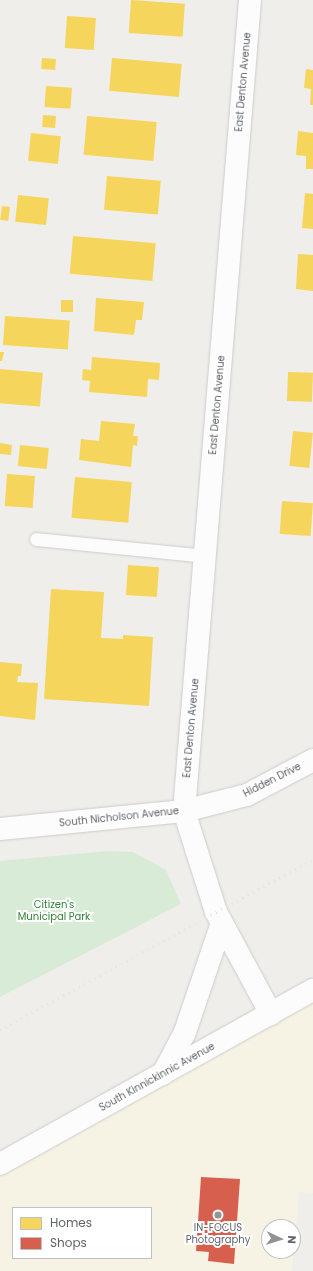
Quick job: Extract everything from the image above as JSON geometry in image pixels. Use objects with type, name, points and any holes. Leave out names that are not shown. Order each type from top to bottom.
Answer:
[{"type":"street","name":"East Denton Avenue","points":[[184,811],[250,0]]},
{"type":"street","name":"Hidden Drive","points":[[184,811],[247,795],[313,760]]},
{"type":"street","name":"South Nicholson Avenue","points":[[0,828],[184,811],[197,858],[222,923],[271,1014]]},
{"type":"street","points":[[163,1074],[186,1032],[222,923]]},
{"type":"street","name":"South Kinnickinnic Avenue","points":[[0,1164],[313,990]]},
{"type":"lane","points":[[36,539],[205,556]]},
{"type":"shaded area","points":[[313,990],[313,1193],[299,1192],[297,1219],[261,1219],[261,1259],[293,1259],[292,1271],[0,1271],[0,1164]]},
{"type":"green space","name":"Citizen's Municipal Park","points":[[108,851],[133,852],[166,870],[181,904],[0,997],[0,861]]},
{"type":"building: Homes","points":[[131,0],[185,4],[183,37],[129,33]]},
{"type":"building: Homes","points":[[67,16],[96,18],[94,50],[65,48]]},
{"type":"building: Homes","points":[[42,58],[56,59],[55,70],[41,69]]},
{"type":"building: Homes","points":[[112,58],[182,64],[179,97],[109,91]]},
{"type":"building: Homes","points":[[306,69],[313,70],[313,105],[310,105],[311,89],[304,88]]},
{"type":"building: Homes","points":[[46,86],[72,88],[70,109],[45,107]]},
{"type":"building: Homes","points":[[43,115],[56,116],[55,128],[42,127]]},
{"type":"building: Homes","points":[[87,116],[157,122],[153,161],[84,155]]},
{"type":"building: Homes","points":[[298,131],[313,133],[313,169],[306,169],[306,156],[296,155]]},
{"type":"building: Homes","points":[[31,133],[61,136],[58,164],[28,161]]},
{"type":"building: Homes","points":[[107,176],[161,181],[158,215],[104,210]]},
{"type":"building: Homes","points":[[305,193],[313,194],[313,229],[302,228]]},
{"type":"building: Homes","points":[[18,195],[49,198],[46,225],[15,222]]},
{"type":"building: Homes","points":[[2,206],[10,207],[8,221],[0,220]]},
{"type":"building: Homes","points":[[73,236],[156,243],[152,281],[70,274]]},
{"type":"building: Homes","points":[[298,254],[313,255],[313,291],[296,289]]},
{"type":"building: Homes","points":[[96,298],[144,302],[142,320],[136,320],[134,335],[94,331]]},
{"type":"building: Homes","points":[[61,300],[73,300],[73,312],[61,312]]},
{"type":"building: Homes","points":[[5,316],[70,321],[68,349],[3,345]]},
{"type":"building: Homes","points":[[0,352],[4,352],[2,361],[0,361]]},
{"type":"building: Homes","points":[[92,357],[160,363],[159,380],[148,379],[147,397],[89,392],[90,381],[82,380],[83,369],[91,370]]},
{"type":"building: Homes","points":[[0,369],[43,373],[40,407],[0,403]]},
{"type":"building: Homes","points":[[288,372],[313,373],[312,402],[287,401]]},
{"type":"building: Homes","points":[[101,421],[135,424],[133,436],[138,436],[137,446],[133,445],[131,467],[79,460],[81,439],[99,441]]},
{"type":"building: Homes","points":[[293,431],[313,433],[309,468],[289,466]]},
{"type":"building: Homes","points":[[0,443],[12,445],[11,455],[0,454]]},
{"type":"building: Homes","points":[[20,445],[49,448],[47,469],[18,466]]},
{"type":"building: Homes","points":[[7,474],[35,476],[33,508],[5,506]]},
{"type":"building: Homes","points":[[75,477],[132,482],[128,523],[71,518]]},
{"type":"building: Homes","points":[[282,501],[313,503],[311,536],[280,534]]},
{"type":"building: Homes","points":[[128,565],[159,567],[157,597],[126,595]]},
{"type":"building: Homes","points":[[51,589],[104,592],[101,638],[123,639],[123,635],[153,637],[149,706],[44,699]]},
{"type":"building: Homes","points":[[0,662],[22,664],[21,676],[18,676],[17,682],[38,683],[35,720],[0,716]]},
{"type":"building: Shops","name":"IN-FOCUS Photography","points":[[201,1177],[240,1179],[234,1264],[208,1261],[209,1252],[196,1251]]},
{"type":"railway","points":[[0,1030],[313,859]]},
{"type":"place","name":"IN-FOCUS Photography","points":[[218,1215]]}]
